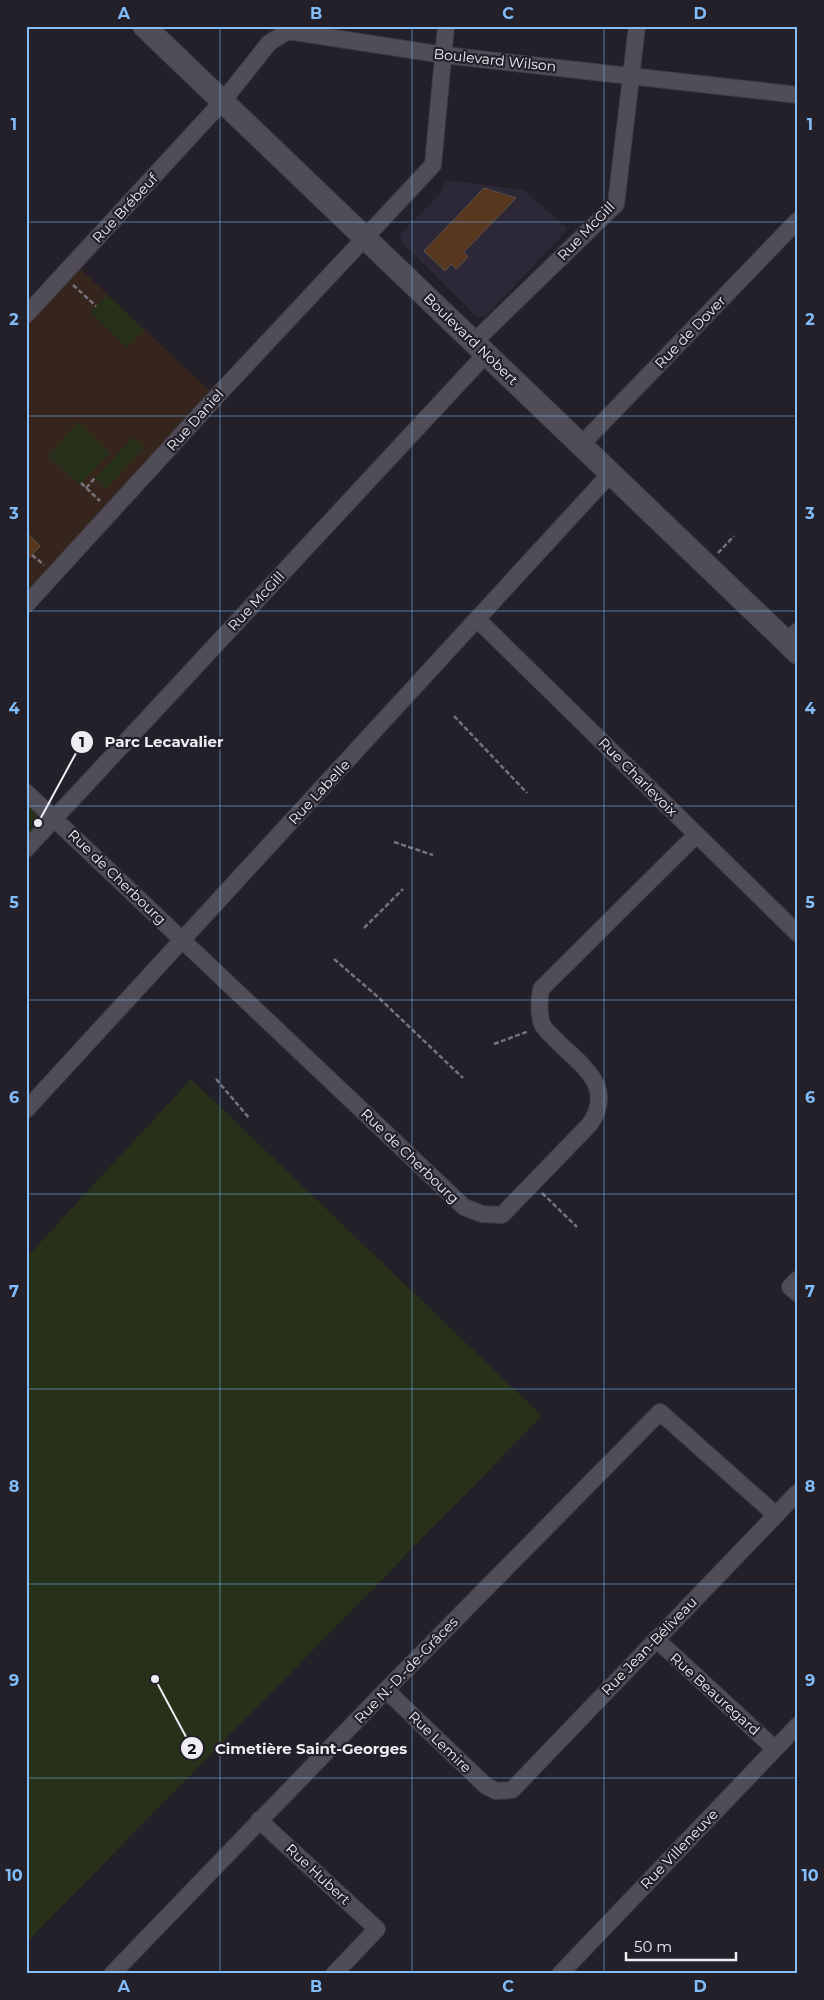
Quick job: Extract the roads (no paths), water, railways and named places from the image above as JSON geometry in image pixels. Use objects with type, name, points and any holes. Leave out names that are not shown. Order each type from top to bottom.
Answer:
[{"type":"street","name":"Rue Daniel","points":[[26,605],[433,165],[446,26]]},
{"type":"street","name":"Rue McGill","points":[[26,849],[480,348],[616,204],[636,26]]},
{"type":"street","name":"Boulevard Nobert","points":[[154,30],[223,101],[707,566],[794,642]]},
{"type":"street","name":"Boulevard Wilson","points":[[223,101],[269,43],[288,31],[444,55],[798,95]]},
{"type":"street","name":"Rue Brébeuf","points":[[26,314],[223,101]]},
{"type":"street","name":"Rue de Dover","points":[[581,445],[798,220]]},
{"type":"street","name":"Rue Labelle","points":[[26,1110],[611,473]]},
{"type":"street","name":"Rue Charlevoix","points":[[477,619],[798,934]]},
{"type":"street","name":"Rue de Cherbourg","points":[[26,792],[464,1207],[482,1214],[502,1215],[590,1124],[597,1114],[600,1100],[599,1090],[594,1079],[542,1026],[538,1008],[541,989],[696,835]]},
{"type":"street","points":[[798,1279],[790,1287],[798,1294]]},
{"type":"street","name":"Rue N.-D.-de-Grâces","points":[[112,1974],[386,1690],[660,1412],[776,1515]]},
{"type":"street","name":"Rue Jean-Béliveau","points":[[496,1791],[512,1790],[798,1492]]},
{"type":"street","name":"Rue Beauregard","points":[[656,1639],[775,1748]]},
{"type":"street","name":"Rue Lemire","points":[[386,1690],[486,1786],[496,1791]]},
{"type":"street","name":"Rue Villeneuve","points":[[560,1974],[798,1725]]},
{"type":"street","name":"Rue Hubert","points":[[260,1820],[377,1929],[334,1974]]},
{"type":"place","name":"Parc Lecavalier","points":[[38,823]]},
{"type":"place","name":"Cimetière Saint-Georges","points":[[155,1679]]}]
